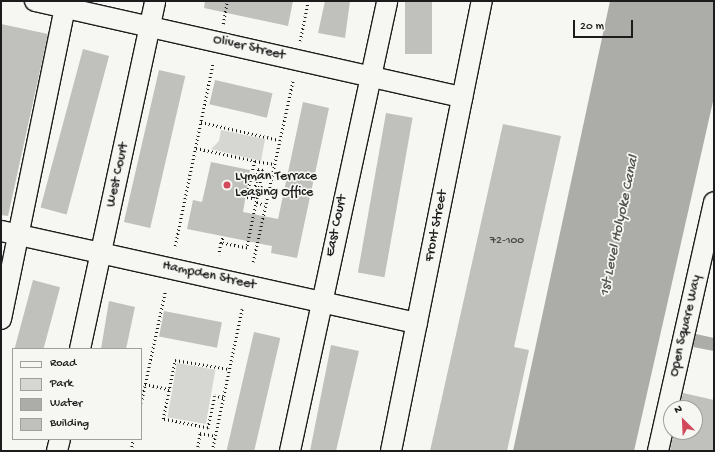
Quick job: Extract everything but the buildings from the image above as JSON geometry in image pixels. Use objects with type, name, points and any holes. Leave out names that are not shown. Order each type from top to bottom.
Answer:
[{"type":"street","name":"Oliver Street","points":[[35,1],[66,4],[150,25],[462,97]]},
{"type":"street","name":"West Court","points":[[80,348],[156,1]]},
{"type":"street","name":"East Court","points":[[290,451],[321,301],[387,1]]},
{"type":"street","name":"Front Street","points":[[391,451],[482,1]]},
{"type":"street","points":[[1,319],[10,233],[66,4]]},
{"type":"street","name":"Open Square Way","points":[[658,451],[714,202]]},
{"type":"street","name":"Hampden Street","points":[[10,233],[417,322]]},
{"type":"street","points":[[57,451],[60,440]]},
{"type":"path","points":[[222,25],[227,1]]},
{"type":"path","points":[[300,41],[308,1]]},
{"type":"path","points":[[175,246],[213,63]]},
{"type":"path","points":[[253,262],[264,205],[293,79]]},
{"type":"path","points":[[201,122],[279,140]]},
{"type":"path","points":[[196,148],[273,164]]},
{"type":"path","points":[[221,243],[247,248],[264,170],[258,169],[252,198],[247,197],[255,161]]},
{"type":"path","points":[[256,202],[264,205]]},
{"type":"path","points":[[219,255],[223,236]]},
{"type":"path","points":[[142,398],[164,292]]},
{"type":"path","points":[[212,451],[242,308]]},
{"type":"path","points":[[223,398],[215,396],[208,428],[163,419],[175,360],[229,369]]},
{"type":"path","points":[[145,384],[169,389]]},
{"type":"path","points":[[198,451],[200,433],[215,436]]},
{"type":"path","points":[[131,451],[133,440]]},
{"type":"green space","points":[[221,130],[265,139],[261,161],[211,149],[219,141]]},
{"type":"green space","points":[[177,363],[215,370],[206,424],[167,417]]},
{"type":"water","name":"1st Level Holyoke Canal","points":[[610,1],[714,1],[714,97],[634,451],[513,451]]},
{"type":"water","points":[[696,334],[714,338],[714,351],[693,347]]},
{"type":"place","name":"Lyman Terrace Leasing Office","points":[[227,185]]}]
